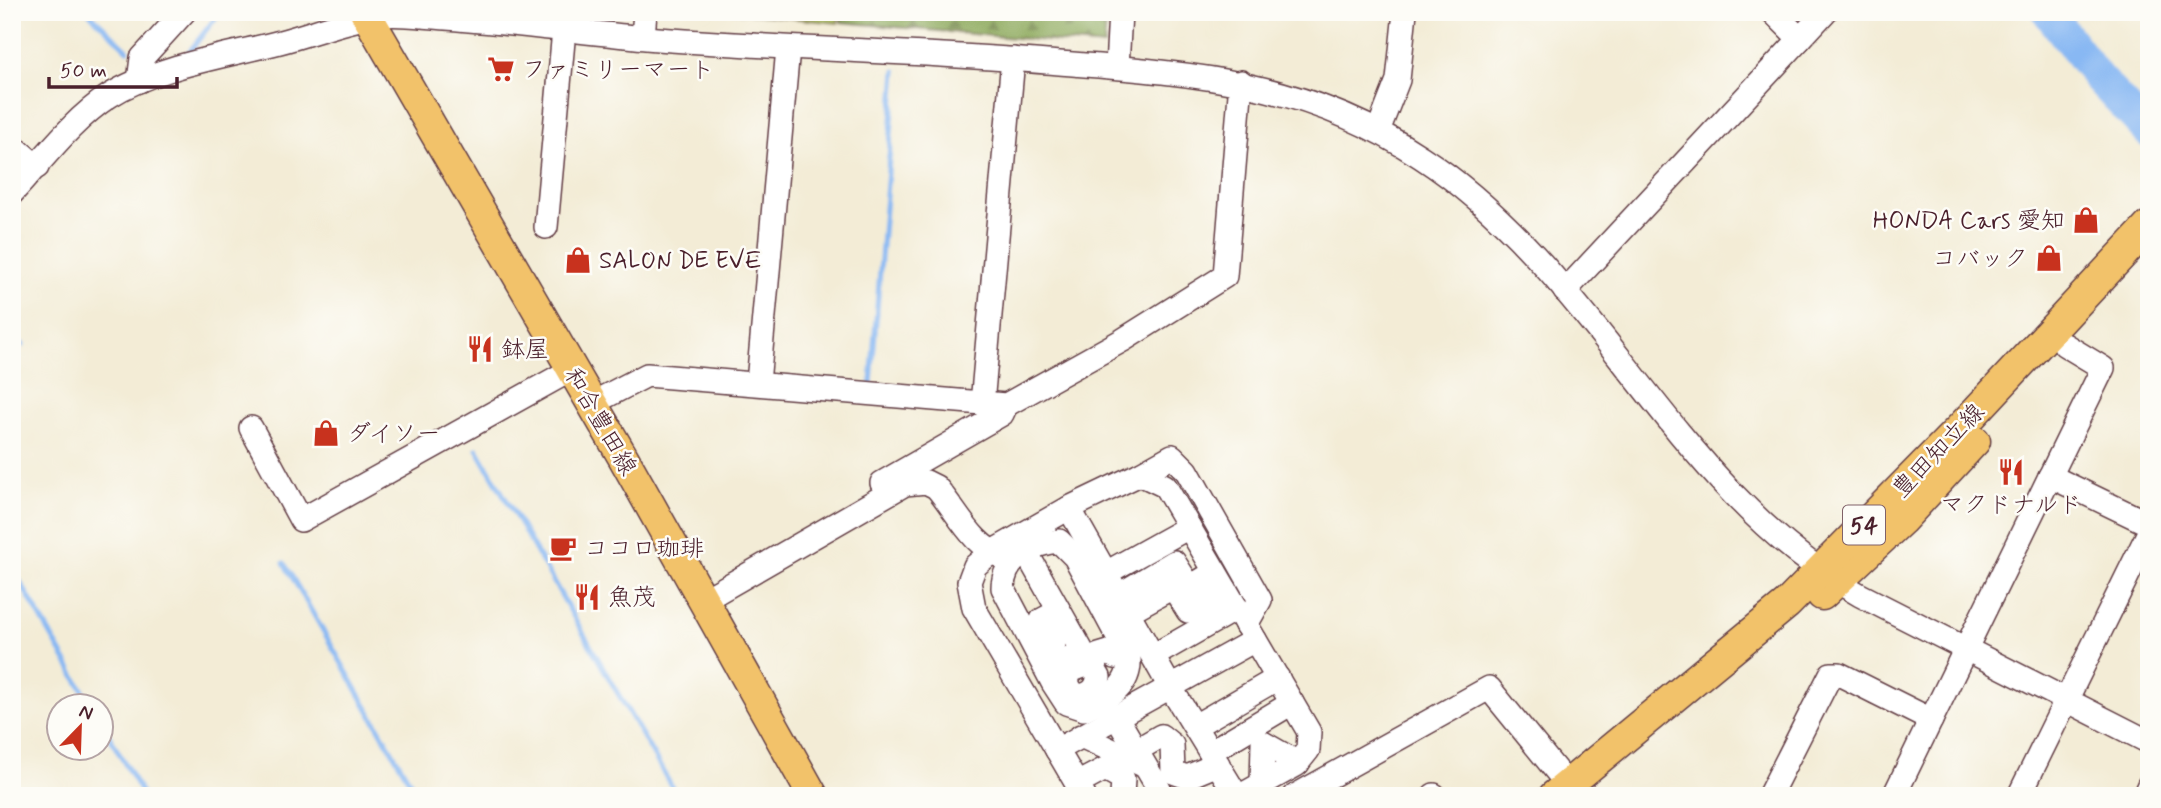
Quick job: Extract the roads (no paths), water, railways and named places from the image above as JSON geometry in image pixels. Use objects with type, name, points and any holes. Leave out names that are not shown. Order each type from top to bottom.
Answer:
[{"type":"main road","name":"和合豊田線","points":[[367,15],[592,404],[813,796]]},
{"type":"main road","name":"豊田知立線","points":[[1829,576],[2149,226]]},
{"type":"main road","name":"豊田知立線","points":[[1568,792],[1829,576],[1902,520],[2149,254]]},
{"type":"street","points":[[139,81],[142,58],[184,12]]},
{"type":"street","points":[[643,37],[645,12]]},
{"type":"street","points":[[1117,67],[1120,12]]},
{"type":"street","points":[[1378,131],[1398,80],[1405,12]]},
{"type":"street","points":[[1773,12],[1800,39]]},
{"type":"street","points":[[1565,291],[1825,12]]},
{"type":"street","points":[[12,193],[92,108],[139,81],[367,15],[480,16],[564,30],[643,37],[788,48],[1013,59],[1117,67],[1241,82],[1299,97],[1378,131],[1459,184],[1520,239],[1685,439],[1741,501],[1788,545],[1829,576],[2149,742]]},
{"type":"street","points":[[546,227],[564,30]]},
{"type":"street","points":[[758,383],[788,48]]},
{"type":"street","points":[[982,404],[1013,59]]},
{"type":"street","points":[[592,404],[647,375],[1006,405],[1123,340],[1225,276],[1241,82]]},
{"type":"street","points":[[12,145],[37,167]]},
{"type":"street","points":[[1894,796],[2103,368],[2065,345]]},
{"type":"street","points":[[251,428],[301,520],[570,370]]},
{"type":"street","points":[[699,596],[1002,414],[1006,405]]},
{"type":"street","points":[[1042,662],[1102,646],[1173,587],[1188,611],[1236,607],[1260,600],[1187,471],[1171,456],[1069,508],[1027,556],[1003,575],[1003,588],[1042,662],[1066,703],[1084,709],[1102,646],[1106,573],[1069,508]]},
{"type":"street","points":[[1140,474],[1165,486],[1309,732],[1308,750],[1298,763],[1238,796],[1153,656]]},
{"type":"street","points":[[2050,476],[2149,524]]},
{"type":"street","points":[[699,596],[905,484],[926,482],[936,486],[1027,556],[1059,611],[1102,646],[1153,656],[1236,607]]},
{"type":"street","points":[[1106,573],[1189,527]]},
{"type":"street","points":[[2019,796],[2149,532]]},
{"type":"street","points":[[1102,646],[1075,557],[1059,541],[1027,556],[975,566],[969,582],[974,608],[1081,790],[1105,769],[1122,779],[1122,796]]},
{"type":"street","points":[[1057,750],[1169,685],[1236,607]]},
{"type":"street","points":[[1042,662],[1054,644],[1042,620],[1059,611]]},
{"type":"street","points":[[1769,796],[1831,674],[1839,674],[1931,720]]},
{"type":"street","points":[[1195,726],[1278,678]]},
{"type":"street","points":[[1295,796],[1489,688],[1568,792]]},
{"type":"street","points":[[1139,758],[1161,737],[1172,746],[1173,772],[1187,777],[1292,703]]},
{"type":"street","points":[[1116,716],[1159,795]]},
{"type":"street","points":[[1081,736],[1139,758]]},
{"type":"street","points":[[1262,784],[1263,743],[1298,763]]},
{"type":"street","points":[[2144,796],[2149,785]]},
{"type":"waterway","points":[[88,12],[128,50]]},
{"type":"waterway","points":[[189,52],[220,12]]},
{"type":"waterway","points":[[2048,12],[2098,78],[2149,132]]},
{"type":"waterway","points":[[871,383],[896,71]]},
{"type":"waterway","points":[[12,336],[23,345]]},
{"type":"waterway","points":[[477,449],[677,796]]},
{"type":"waterway","points":[[284,563],[418,796]]},
{"type":"waterway","points":[[12,568],[84,692]]},
{"type":"waterway","points":[[116,748],[143,796]]},
{"type":"place","name":"ファミリーマート","points":[[501,69]]},
{"type":"place","name":"HONDA Cars 愛知","points":[[2086,220]]},
{"type":"place","name":"コバック","points":[[2049,258]]},
{"type":"place","name":"SALON DE EVE","points":[[578,260]]},
{"type":"place","name":"鉢屋","points":[[480,349]]},
{"type":"place","name":"ダイソー","points":[[326,433]]},
{"type":"place","name":"マクドナルド","points":[[2011,472]]},
{"type":"place","name":"ココロ珈琲","points":[[563,548]]},
{"type":"place","name":"魚茂","points":[[587,597]]}]
